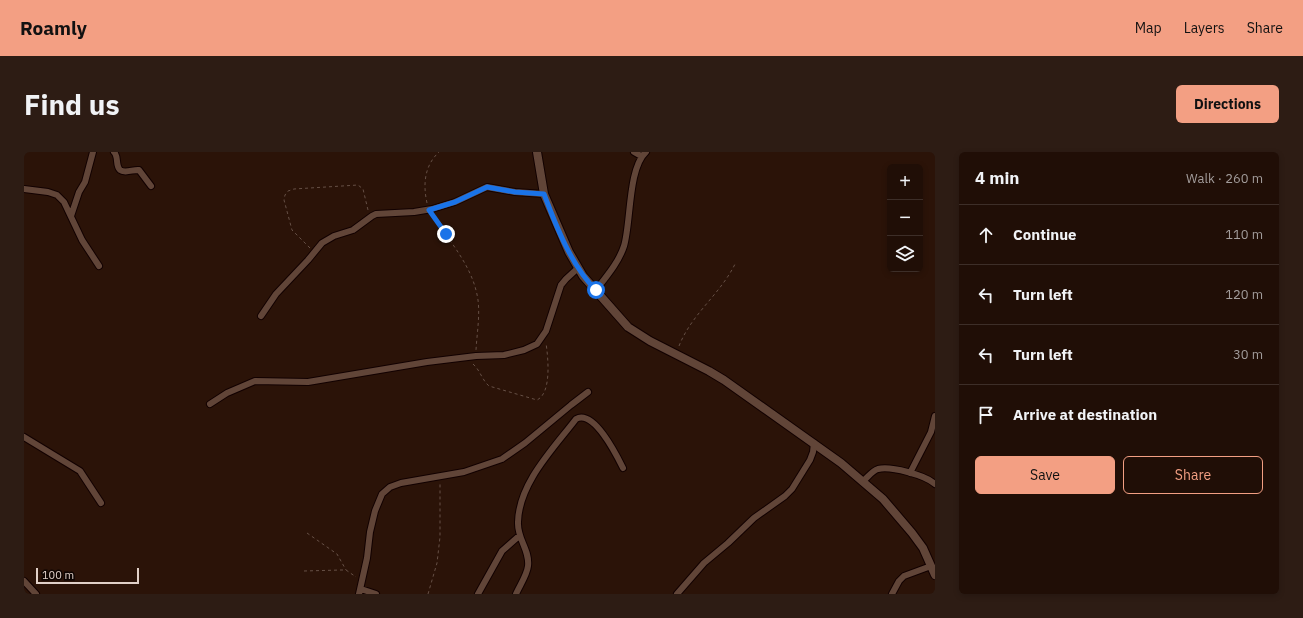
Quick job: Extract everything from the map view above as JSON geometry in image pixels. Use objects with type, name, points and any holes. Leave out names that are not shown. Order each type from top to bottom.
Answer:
[{"type":"street","points":[[71,216],[79,192],[85,182],[93,152]]},
{"type":"street","points":[[114,152],[117,155],[118,168],[121,171],[125,172],[139,170],[151,186]]},
{"type":"street","points":[[537,152],[544,194],[561,234],[582,276],[628,327],[650,342],[676,354],[724,380],[814,443],[863,481],[883,499],[908,528],[931,561],[935,575]]},
{"type":"street","points":[[596,290],[615,263],[624,246],[635,176],[644,154],[634,152]]},
{"type":"street","points":[[261,316],[276,294],[322,243],[328,239],[353,230],[376,214],[429,210],[455,202],[487,187],[515,192],[544,194]]},
{"type":"street","points":[[24,189],[48,192],[57,195],[64,202],[82,240],[99,266]]},
{"type":"street","points":[[210,404],[227,393],[255,381],[308,382],[409,365],[476,356],[504,355],[524,350],[536,345],[544,333],[561,285],[578,268]]},
{"type":"street","points":[[376,594],[361,589],[370,532],[375,511],[382,494],[390,487],[401,483],[464,472],[502,459],[525,443],[588,392]]},
{"type":"street","points":[[910,473],[931,432],[935,416]]},
{"type":"street","points":[[516,594],[528,567],[527,552],[519,536],[518,528],[518,511],[523,493],[534,475],[576,419],[583,417],[598,428],[608,439],[624,468]]},
{"type":"street","points":[[24,437],[80,471],[101,503]]},
{"type":"street","points":[[677,594],[704,563],[754,518],[792,489],[810,460],[814,443]]},
{"type":"street","points":[[863,481],[874,470],[879,469],[910,473],[935,484]]},
{"type":"street","points":[[478,594],[502,551],[519,536]]},
{"type":"street","points":[[892,594],[902,577],[931,561]]},
{"type":"street","points":[[24,581],[36,594]]},
{"type":"path","points":[[438,152],[429,166],[424,185],[429,210],[460,255],[471,275],[478,299],[476,356]]},
{"type":"path","points":[[314,253],[292,230],[284,200],[288,191],[358,185],[363,189],[366,206],[372,216]]},
{"type":"path","points":[[676,354],[688,326],[720,288],[729,276],[736,262]]},
{"type":"path","points":[[465,358],[479,370],[484,381],[489,386],[536,400],[542,396],[548,376],[549,366],[544,333]]},
{"type":"path","points":[[428,594],[437,563],[440,537],[440,477]]},
{"type":"path","points":[[307,533],[337,554],[346,570],[361,589]]},
{"type":"path","points":[[304,571],[335,569],[346,570]]},
{"type":"route","points":[[446,234],[429,210],[455,202],[487,187],[529,194],[544,194],[569,252],[582,276],[596,290]]}]
